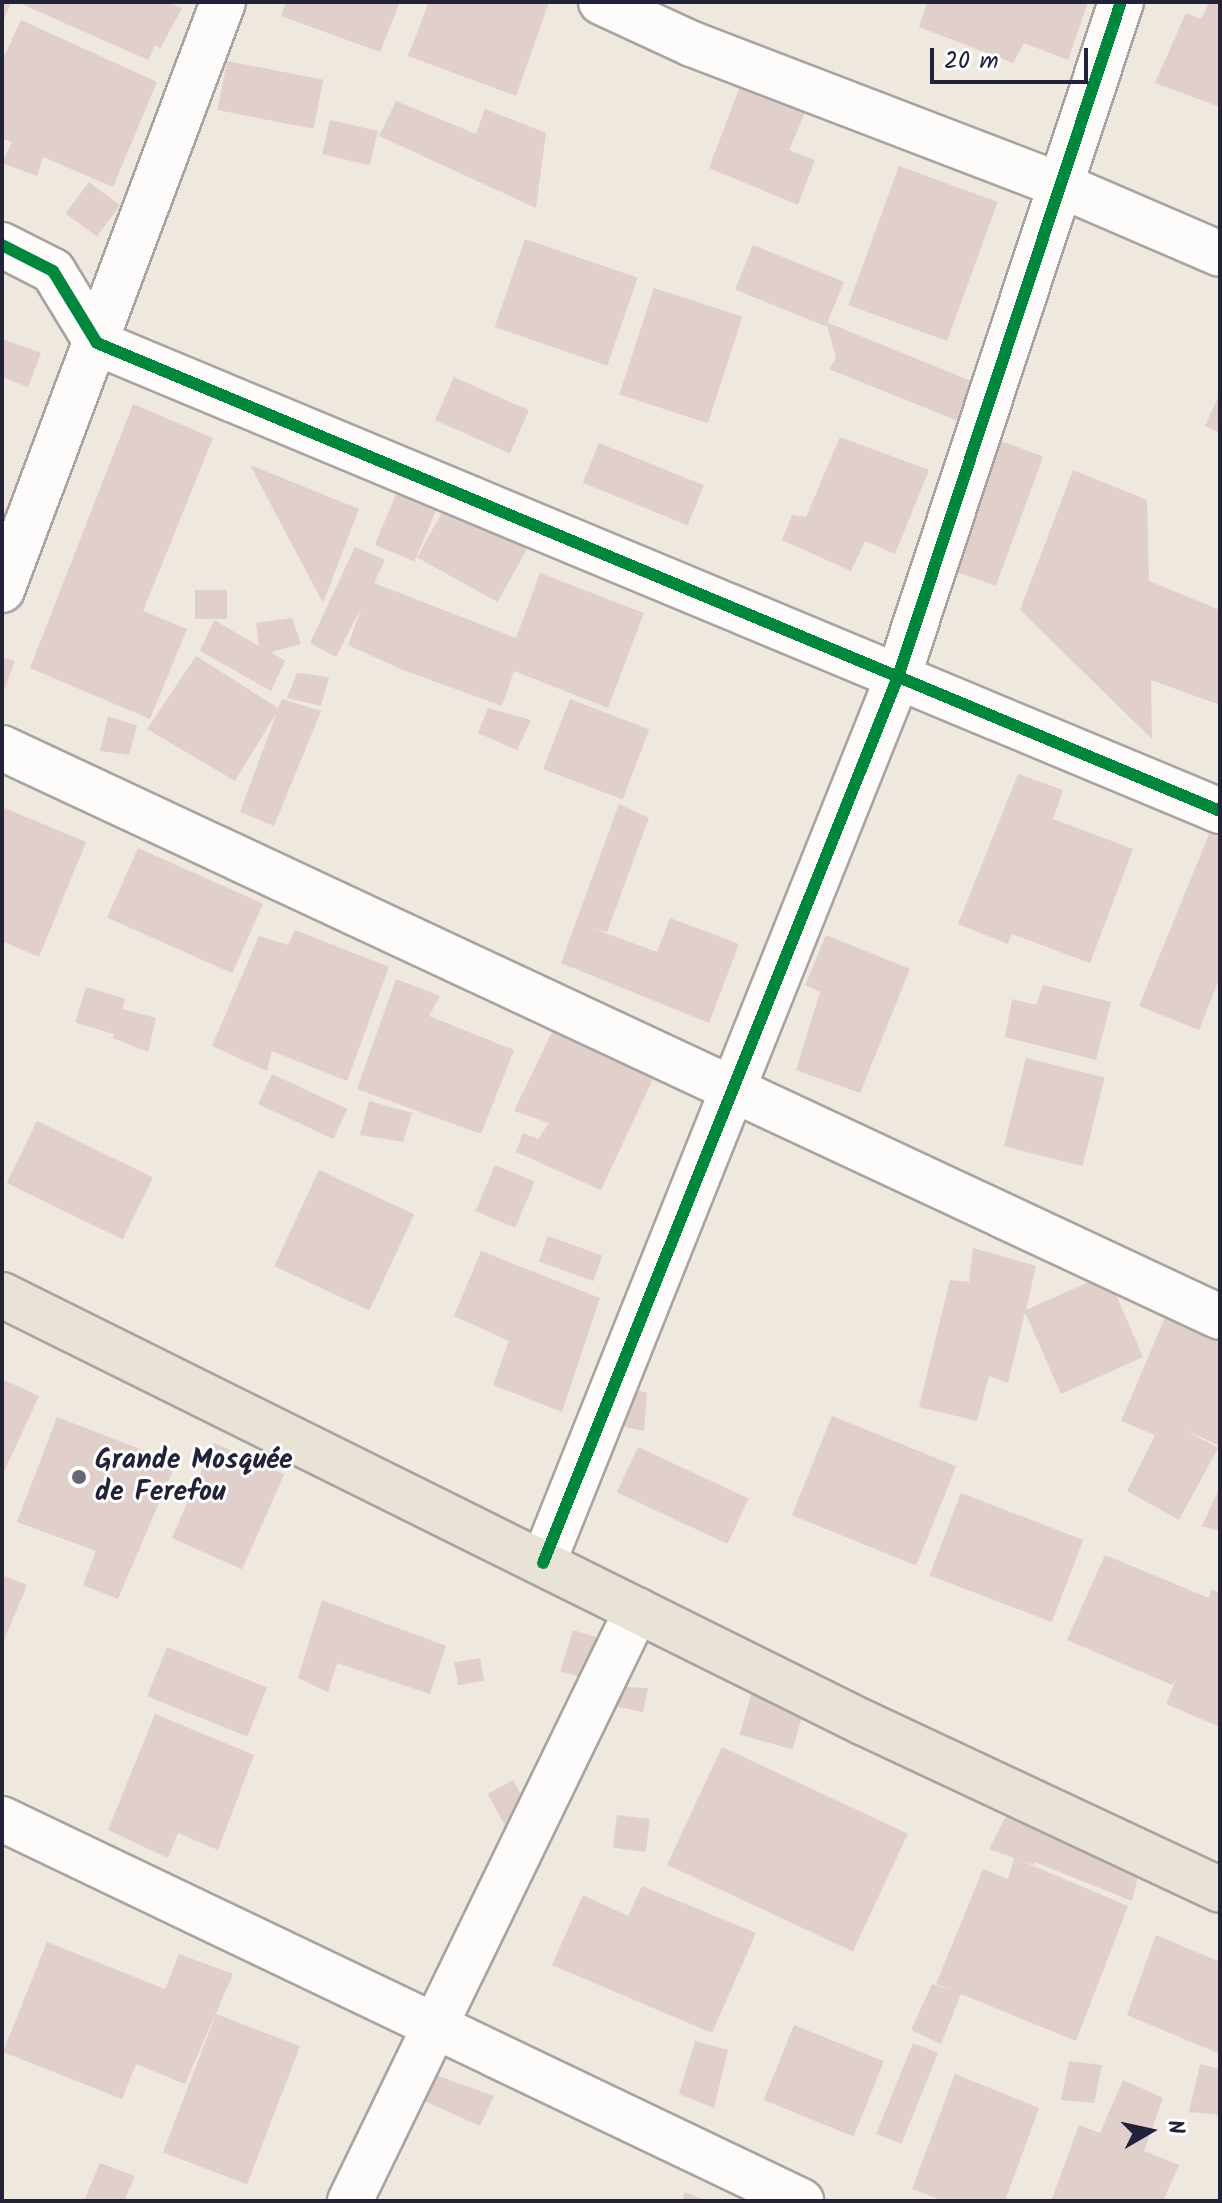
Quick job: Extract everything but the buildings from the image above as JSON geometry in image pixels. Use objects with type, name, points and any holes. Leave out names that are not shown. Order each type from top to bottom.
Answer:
[{"type":"main road","points":[[2,1295],[864,1723],[1220,1890]]},
{"type":"street","points":[[2,590],[223,2]]},
{"type":"street","points":[[601,2],[692,44],[1060,185],[1220,254]]},
{"type":"street","points":[[543,1563],[898,677],[1121,2]]},
{"type":"street","points":[[2,245],[53,271],[97,343],[1220,811]]},
{"type":"street","points":[[2,748],[1220,1317]]},
{"type":"street","points":[[350,2201],[637,1610]]},
{"type":"street","points":[[2,1819],[801,2201]]},
{"type":"cycle path","points":[[543,1563],[898,677],[1121,2]]},
{"type":"cycle path","points":[[2,245],[53,271],[97,343],[1220,811]]},
{"type":"place","name":"Grande Mosquée de Ferefou","points":[[79,1477]]}]
